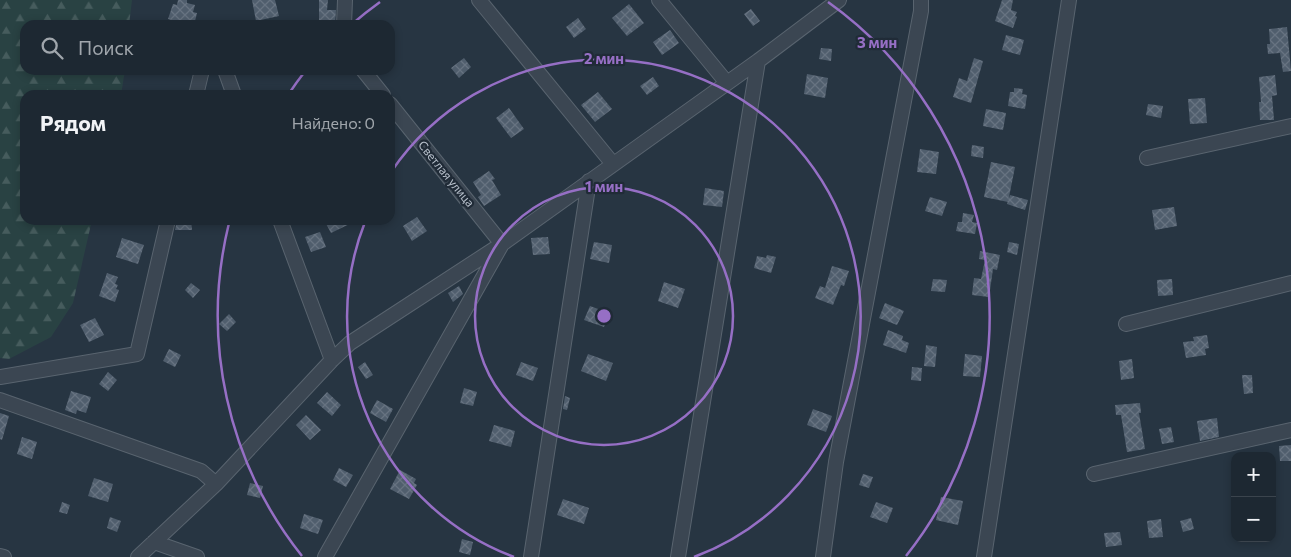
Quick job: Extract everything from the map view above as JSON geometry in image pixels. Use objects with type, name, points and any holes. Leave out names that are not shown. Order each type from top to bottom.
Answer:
[{"type":"street","points":[[344,20],[345,0]]},
{"type":"street","points":[[479,0],[613,164]]},
{"type":"street","points":[[658,0],[727,83]]},
{"type":"street","points":[[138,557],[216,484],[332,360],[350,344],[502,244],[758,61],[837,0]]},
{"type":"street","points":[[823,557],[836,462],[921,0]]},
{"type":"street","points":[[984,557],[1070,0]]},
{"type":"street","points":[[678,557],[758,61]]},
{"type":"street","points":[[197,90],[201,75]]},
{"type":"street","points":[[227,75],[232,90]]},
{"type":"street","points":[[367,75],[379,90]]},
{"type":"street","name":"Светлая улица","points":[[395,110],[502,244]]},
{"type":"street","points":[[1148,158],[1291,126]]},
{"type":"street","points":[[531,557],[589,181]]},
{"type":"street","points":[[0,377],[137,354],[167,225]]},
{"type":"street","points":[[282,225],[332,360]]},
{"type":"street","points":[[325,557],[502,244]]},
{"type":"street","points":[[1126,324],[1291,283]]},
{"type":"street","points":[[0,400],[201,471],[216,484]]},
{"type":"street","points":[[1094,474],[1291,430]]},
{"type":"street","points":[[154,542],[197,557]]},
{"type":"street","points":[[0,556],[4,557]]},
{"type":"green space","points":[[0,0],[132,0],[130,20],[20,20],[20,75],[124,75],[122,90],[20,90],[20,225],[91,225],[73,303],[51,337],[9,359],[0,358]]},
{"type":"building","points":[[178,0],[187,0],[187,3],[195,5],[193,12],[197,13],[195,20],[168,19],[173,4],[177,5]]},
{"type":"building","points":[[252,0],[275,0],[279,16],[256,20]]},
{"type":"building","points":[[319,0],[328,0],[327,10],[336,10],[335,20],[319,20]]},
{"type":"building","points":[[1002,0],[1013,0],[1011,10],[1017,12],[1015,16],[1017,17],[1013,28],[995,21]]},
{"type":"building","points":[[629,4],[644,23],[627,36],[612,18]]},
{"type":"building","points":[[751,9],[760,21],[753,26],[744,14]]},
{"type":"building","points":[[578,18],[586,29],[574,38],[566,27]]},
{"type":"building","points":[[1287,27],[1291,71],[1283,72],[1280,53],[1268,54],[1267,44],[1270,44],[1269,29]]},
{"type":"building","points":[[670,30],[679,43],[662,55],[653,42]]},
{"type":"building","points":[[1006,35],[1024,40],[1020,55],[1002,50]]},
{"type":"building","points":[[821,48],[832,49],[831,61],[819,59]]},
{"type":"building","points":[[464,58],[471,67],[459,78],[451,68]]},
{"type":"building","points":[[974,58],[983,61],[971,103],[953,97],[959,78],[967,81]]},
{"type":"building","points":[[807,74],[828,78],[825,98],[804,94]]},
{"type":"building","points":[[1275,75],[1277,95],[1272,96],[1274,120],[1260,120],[1259,77]]},
{"type":"building","points":[[653,77],[659,86],[647,95],[640,86]]},
{"type":"building","points":[[1014,88],[1023,89],[1022,94],[1027,95],[1025,109],[1008,106],[1010,92],[1014,92]]},
{"type":"building","points":[[598,92],[612,109],[595,122],[581,105]]},
{"type":"building","points":[[1205,98],[1207,123],[1190,124],[1188,99]]},
{"type":"building","points":[[1148,104],[1163,106],[1161,118],[1146,115]]},
{"type":"building","points":[[509,108],[524,129],[511,138],[496,118]]},
{"type":"building","points":[[986,109],[1006,113],[1003,130],[983,126]]},
{"type":"building","points":[[972,145],[984,147],[983,158],[971,156]]},
{"type":"building","points":[[920,149],[939,152],[936,174],[917,172]]},
{"type":"building","points":[[991,162],[1015,167],[1008,202],[984,197]]},
{"type":"building","points":[[489,171],[495,179],[492,180],[501,195],[484,206],[478,197],[481,195],[473,182]]},
{"type":"building","points":[[705,188],[724,191],[722,207],[703,205]]},
{"type":"building","points":[[1010,195],[1028,200],[1025,210],[1007,204]]},
{"type":"building","points":[[930,197],[947,202],[942,216],[925,211]]},
{"type":"building","points":[[1174,207],[1177,226],[1155,230],[1152,210]]},
{"type":"building","points":[[963,213],[974,215],[972,222],[977,223],[975,234],[956,231],[958,222],[962,222]]},
{"type":"building","points":[[417,217],[427,231],[412,241],[403,226]]},
{"type":"building","points":[[176,225],[192,225],[192,230],[175,230]]},
{"type":"building","points":[[327,225],[348,225],[331,233]]},
{"type":"building","points":[[320,232],[326,247],[311,252],[305,237]]},
{"type":"building","points":[[548,237],[550,254],[533,255],[531,238]]},
{"type":"building","points":[[122,238],[144,245],[138,264],[116,257]]},
{"type":"building","points":[[594,242],[612,245],[609,263],[590,259]]},
{"type":"building","points":[[1009,242],[1019,244],[1017,255],[1007,252]]},
{"type":"building","points":[[980,251],[1000,255],[997,270],[993,269],[989,297],[972,295],[974,278],[981,279],[985,260],[979,259]]},
{"type":"building","points":[[767,255],[776,257],[771,273],[754,268],[757,256],[766,258]]},
{"type":"building","points":[[832,266],[849,271],[844,286],[841,285],[833,305],[815,298],[820,286],[825,288]]},
{"type":"building","points":[[107,273],[118,277],[115,284],[118,285],[116,289],[119,290],[115,302],[99,296]]},
{"type":"building","points":[[933,279],[947,280],[945,292],[931,291]]},
{"type":"building","points":[[1172,279],[1173,295],[1158,296],[1157,280]]},
{"type":"building","points":[[664,282],[685,289],[678,308],[658,301]]},
{"type":"building","points":[[191,283],[200,290],[193,298],[185,290]]},
{"type":"building","points":[[459,286],[463,294],[453,302],[448,293]]},
{"type":"building","points":[[885,303],[904,311],[897,325],[879,318]]},
{"type":"building","points":[[590,306],[609,313],[604,327],[584,320]]},
{"type":"building","points":[[229,314],[236,322],[227,331],[219,324]]},
{"type":"building","points":[[95,318],[104,335],[89,342],[80,325]]},
{"type":"building","points":[[888,330],[903,336],[902,340],[909,343],[906,353],[883,345]]},
{"type":"building","points":[[1207,335],[1209,348],[1205,349],[1206,355],[1186,358],[1183,342],[1194,341],[1193,337]]},
{"type":"building","points":[[926,345],[937,347],[935,367],[924,366]]},
{"type":"building","points":[[169,349],[181,355],[175,367],[163,361]]},
{"type":"building","points":[[588,354],[613,363],[606,381],[581,371]]},
{"type":"building","points":[[965,354],[982,356],[980,377],[963,376]]},
{"type":"building","points":[[1132,359],[1134,378],[1121,380],[1119,361]]},
{"type":"building","points":[[365,362],[373,375],[366,379],[358,367]]},
{"type":"building","points":[[521,362],[538,368],[533,381],[516,375]]},
{"type":"building","points":[[912,367],[922,368],[921,381],[911,380]]},
{"type":"building","points":[[108,372],[117,380],[108,391],[99,384]]},
{"type":"building","points":[[1242,375],[1252,375],[1253,393],[1244,394]]},
{"type":"building","points":[[464,388],[477,392],[473,406],[460,403]]},
{"type":"building","points":[[71,391],[91,397],[86,413],[77,410],[76,414],[65,410]]},
{"type":"building","points":[[327,392],[341,405],[332,416],[317,403]]},
{"type":"building","points":[[565,396],[570,398],[567,410],[563,409]]},
{"type":"building","points":[[377,400],[393,409],[386,422],[370,413]]},
{"type":"building","points":[[1140,403],[1141,413],[1139,413],[1145,449],[1127,452],[1121,415],[1116,415],[1115,405]]},
{"type":"building","points":[[813,409],[832,416],[826,432],[807,425]]},
{"type":"building","points":[[0,413],[9,416],[2,440],[0,439]]},
{"type":"building","points":[[306,415],[321,430],[310,440],[296,425]]},
{"type":"building","points":[[1217,418],[1219,437],[1200,441],[1197,421]]},
{"type":"building","points":[[494,425],[515,431],[511,447],[489,441]]},
{"type":"building","points":[[1171,427],[1174,442],[1162,444],[1159,429]]},
{"type":"building","points":[[22,437],[37,442],[32,459],[17,454]]},
{"type":"building","points":[[1291,445],[1291,461],[1280,461],[1279,446]]},
{"type":"building","points":[[339,468],[353,475],[346,487],[333,480]]},
{"type":"building","points":[[400,470],[416,479],[414,483],[417,485],[409,499],[390,489]]},
{"type":"building","points":[[863,474],[873,477],[869,488],[859,485]]},
{"type":"building","points":[[94,478],[113,484],[108,502],[88,496]]},
{"type":"building","points":[[250,483],[263,486],[260,498],[247,495]]},
{"type":"building","points":[[941,497],[963,501],[958,525],[936,520]]},
{"type":"building","points":[[563,499],[589,508],[584,524],[557,515]]},
{"type":"building","points":[[62,502],[70,505],[67,514],[59,512]]},
{"type":"building","points":[[876,502],[893,508],[887,523],[870,517]]},
{"type":"building","points":[[304,514],[323,520],[318,534],[300,528]]},
{"type":"building","points":[[110,517],[121,521],[117,532],[107,528]]},
{"type":"building","points":[[1191,518],[1194,529],[1183,532],[1180,521]]},
{"type":"building","points":[[1161,519],[1163,537],[1149,538],[1147,521]]},
{"type":"building","points":[[1120,532],[1122,545],[1106,547],[1104,533]]},
{"type":"building","points":[[462,539],[473,542],[470,555],[459,552]]}]
